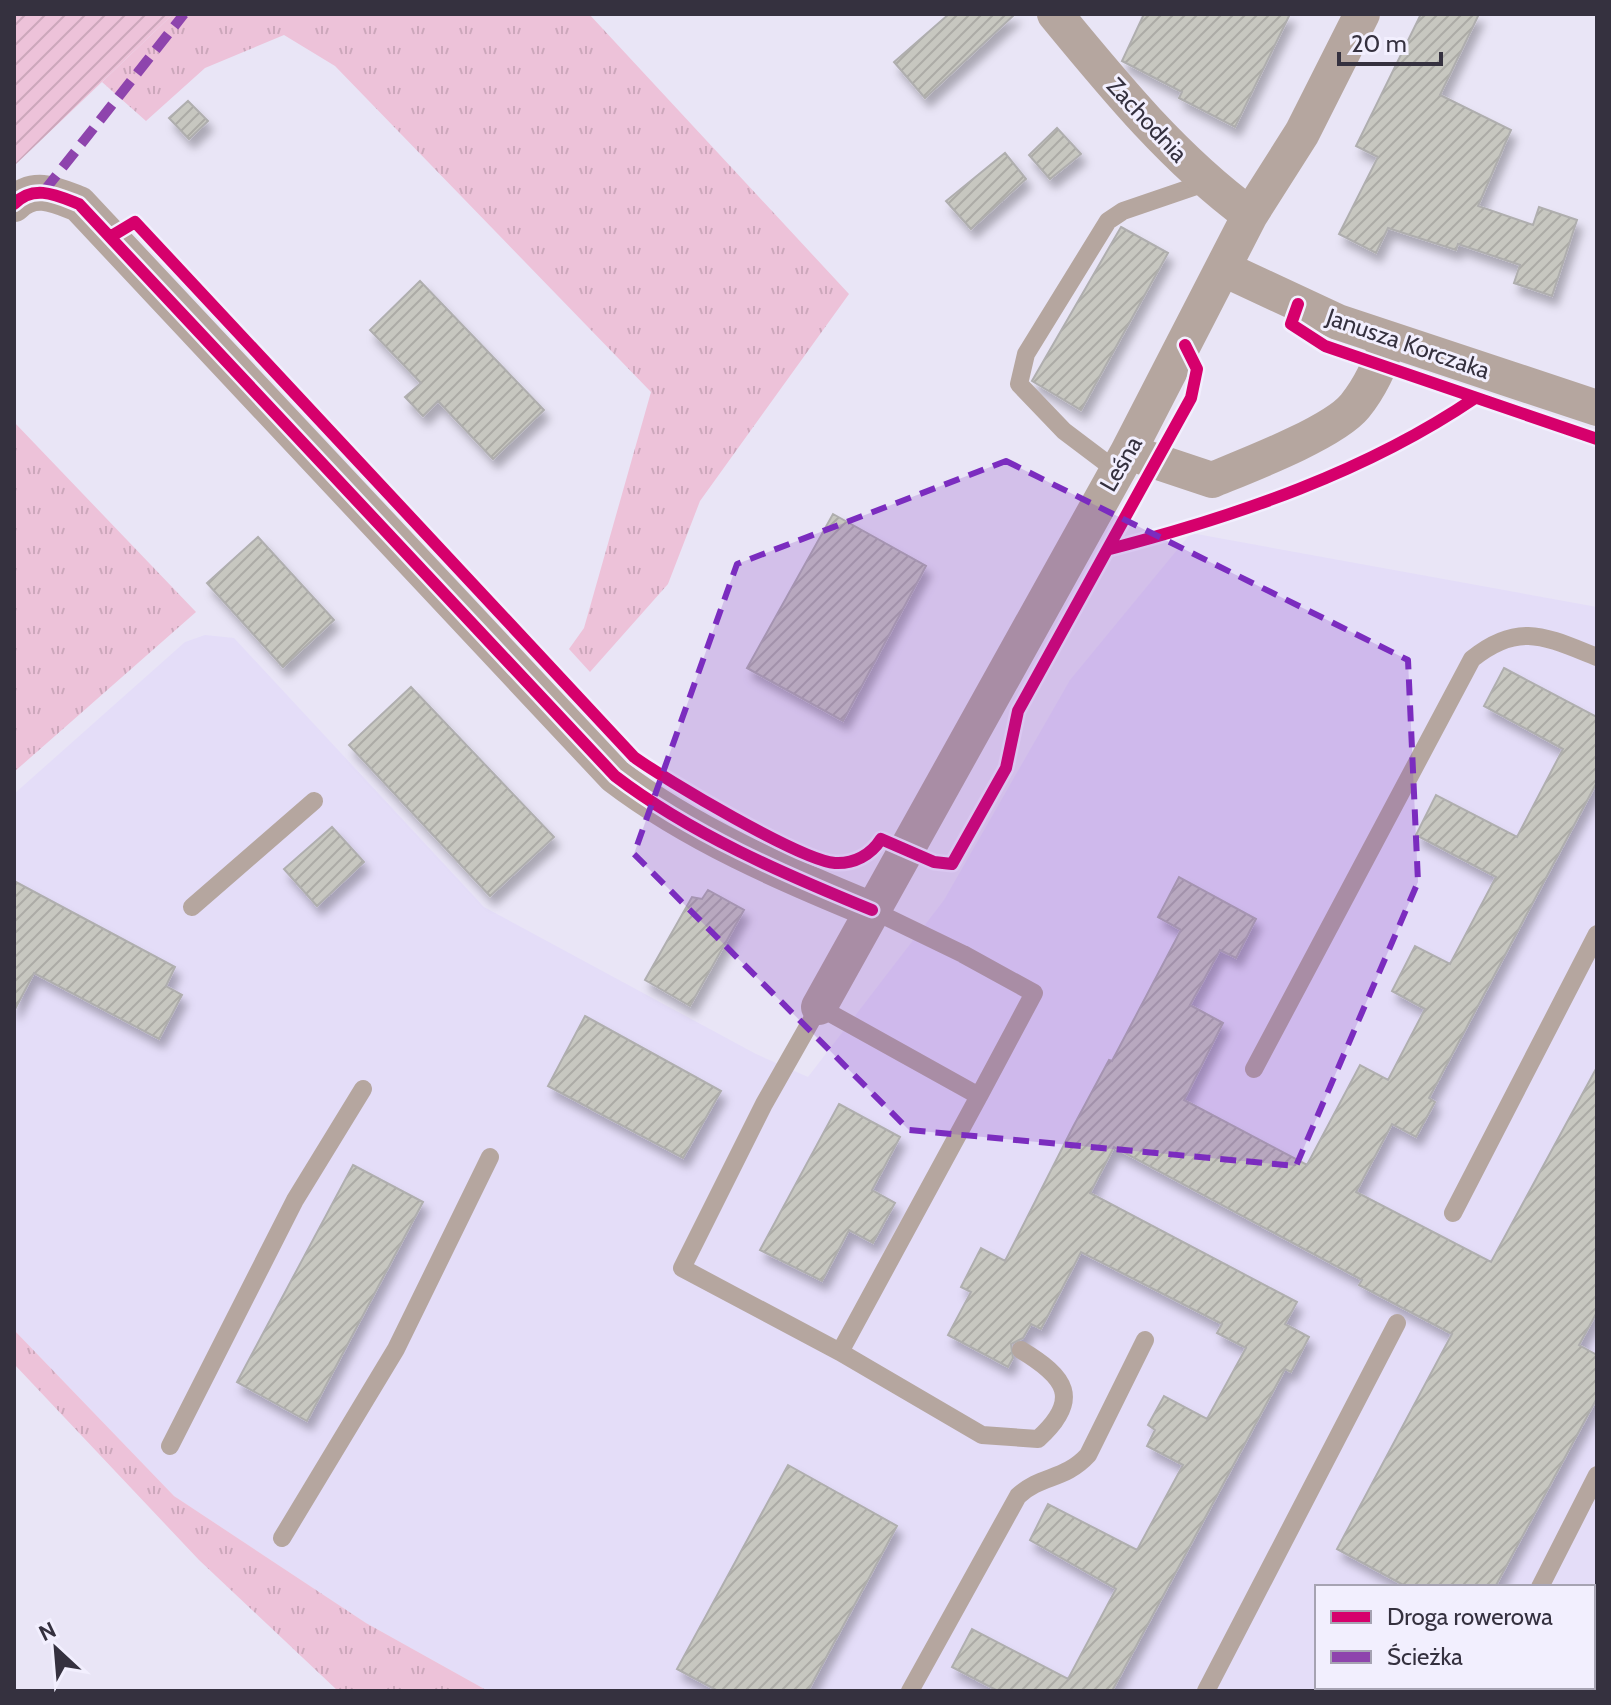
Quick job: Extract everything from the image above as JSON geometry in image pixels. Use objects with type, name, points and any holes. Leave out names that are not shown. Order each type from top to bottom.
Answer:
[{"type":"street","name":"Zachodnia","points":[[1055,14],[1118,92],[1205,183],[1250,215]]},
{"type":"street","name":"Leśna","points":[[819,1007],[1122,462],[1250,215],[1302,133],[1362,14]]},
{"type":"street","points":[[29,197],[79,204],[615,776],[642,796],[791,877],[872,910]]},
{"type":"street","name":"Janusza Korczaka","points":[[1224,269],[1338,322],[1597,408]]},
{"type":"street","points":[[1122,462],[1212,480],[1288,448],[1353,408],[1381,365],[1388,340]]},
{"type":"lane","points":[[1122,462],[1064,431],[1019,384],[1026,354],[1108,221],[1123,211],[1205,183]]},
{"type":"lane","points":[[1254,1069],[1472,659],[1493,643],[1530,634],[1597,657]]},
{"type":"lane","points":[[192,907],[314,801]]},
{"type":"lane","points":[[840,1352],[1034,993],[872,910]]},
{"type":"lane","points":[[1453,1213],[1597,934]]},
{"type":"lane","points":[[979,1096],[819,1007],[764,1104],[682,1268],[840,1352],[982,1435],[1038,1439],[1054,1424],[1065,1404],[1062,1382],[1047,1366],[1021,1350]]},
{"type":"lane","points":[[170,1446],[295,1200],[363,1089]]},
{"type":"lane","points":[[282,1538],[396,1349],[490,1157]]},
{"type":"lane","points":[[1206,1691],[1397,1323]]},
{"type":"lane","points":[[910,1691],[1018,1496],[1031,1484],[1073,1470],[1088,1455],[1145,1340]]},
{"type":"lane","points":[[1541,1585],[1597,1475]]},
{"type":"highlighted area","points":[[1006,461],[1408,660],[1418,882],[1296,1166],[909,1130],[634,854],[737,564]]},
{"type":"shaded area","points":[[1191,533],[1597,607],[1597,1691],[488,1691],[366,1623],[174,1496],[14,1330],[14,794],[185,642],[205,635],[234,638],[484,907],[756,1054],[808,1077],[944,900],[1070,680]]},
{"type":"green space","points":[[14,14],[173,14],[14,166]]},
{"type":"green space","points":[[173,14],[589,14],[849,294],[700,501],[668,584],[590,672],[569,649],[584,628],[651,392],[335,66],[284,35],[205,68],[146,121],[102,82]]},
{"type":"green space","points":[[14,422],[196,612],[14,772]]},
{"type":"green space","points":[[14,1330],[174,1496],[366,1623],[488,1691],[338,1691],[199,1560],[14,1364]]},
{"type":"building","points":[[949,14],[1015,14],[925,98],[894,62]]},
{"type":"building","points":[[1144,14],[1290,14],[1235,127],[1179,98],[1182,92],[1122,61]]},
{"type":"building","points":[[1421,14],[1479,14],[1440,95],[1511,130],[1478,206],[1533,225],[1539,207],[1577,220],[1552,296],[1514,283],[1520,265],[1458,244],[1456,250],[1388,228],[1376,253],[1339,234],[1378,157],[1356,146]]},
{"type":"building","points":[[188,101],[208,121],[189,139],[169,118]]},
{"type":"building","points":[[1057,128],[1081,154],[1050,179],[1029,155]]},
{"type":"building","points":[[1005,153],[1026,179],[971,229],[946,201]]},
{"type":"building","points":[[1121,227],[1168,253],[1081,410],[1032,381]]},
{"type":"building","points":[[420,281],[544,410],[493,459],[438,401],[423,416],[405,397],[421,383],[370,330]]},
{"type":"building","points":[[833,514],[926,566],[843,721],[747,668]]},
{"type":"building","points":[[258,537],[334,620],[283,667],[207,583]]},
{"type":"building","points":[[1504,668],[1597,717],[1597,782],[1429,1098],[1435,1102],[1416,1137],[1392,1124],[1356,1192],[1491,1262],[1597,1067],[1597,1312],[1579,1345],[1597,1355],[1597,1398],[1496,1585],[1403,1585],[1337,1549],[1452,1334],[1359,1285],[1362,1280],[1114,1147],[1090,1193],[1297,1302],[1285,1324],[1309,1337],[1291,1372],[1285,1369],[1112,1691],[998,1691],[952,1667],[972,1629],[1068,1679],[1116,1589],[1030,1540],[1048,1504],[1137,1550],[1183,1465],[1147,1446],[1155,1430],[1148,1425],[1164,1396],[1207,1419],[1246,1348],[1217,1333],[1222,1324],[1081,1252],[1041,1329],[1031,1324],[1023,1338],[1011,1344],[1013,1358],[1008,1367],[948,1335],[971,1292],[961,1287],[981,1248],[1005,1261],[1073,1127],[1109,1060],[1112,1061],[1181,930],[1158,917],[1179,877],[1256,919],[1236,958],[1220,950],[1190,1005],[1223,1023],[1184,1100],[1307,1165],[1360,1065],[1388,1080],[1425,1009],[1392,991],[1415,946],[1450,964],[1496,877],[1416,835],[1436,795],[1517,837],[1563,749],[1484,706]]},
{"type":"building","points":[[411,687],[554,837],[490,896],[349,745]]},
{"type":"building","points":[[332,827],[364,862],[317,906],[284,869]]},
{"type":"building","points":[[14,881],[175,967],[166,986],[182,995],[159,1039],[34,973],[14,1011]]},
{"type":"building","points":[[708,890],[744,910],[690,1006],[645,980],[692,897],[702,899]]},
{"type":"building","points":[[585,1016],[721,1091],[683,1158],[548,1086]]},
{"type":"building","points":[[839,1104],[900,1137],[872,1190],[895,1203],[873,1243],[849,1230],[822,1281],[760,1250]]},
{"type":"building","points":[[353,1165],[423,1202],[307,1421],[237,1382]]},
{"type":"building","points":[[788,1465],[897,1526],[808,1691],[718,1691],[677,1669]]},
{"type":"marked path","points":[[44,191],[184,14]]},
{"type":"cycle path","points":[[14,204],[29,194],[37,193],[79,204],[615,776],[707,834],[772,867],[872,910]]},
{"type":"cycle path","points":[[110,237],[135,222],[634,757],[764,834],[818,859],[835,863],[861,857],[881,839],[934,862],[952,864],[1006,768],[1018,711],[1191,398],[1197,369],[1185,345]]},
{"type":"cycle path","points":[[1298,304],[1291,324],[1325,346],[1597,439]]},
{"type":"cycle path","points":[[1110,549],[1253,506],[1345,470],[1390,448],[1475,398]]}]
